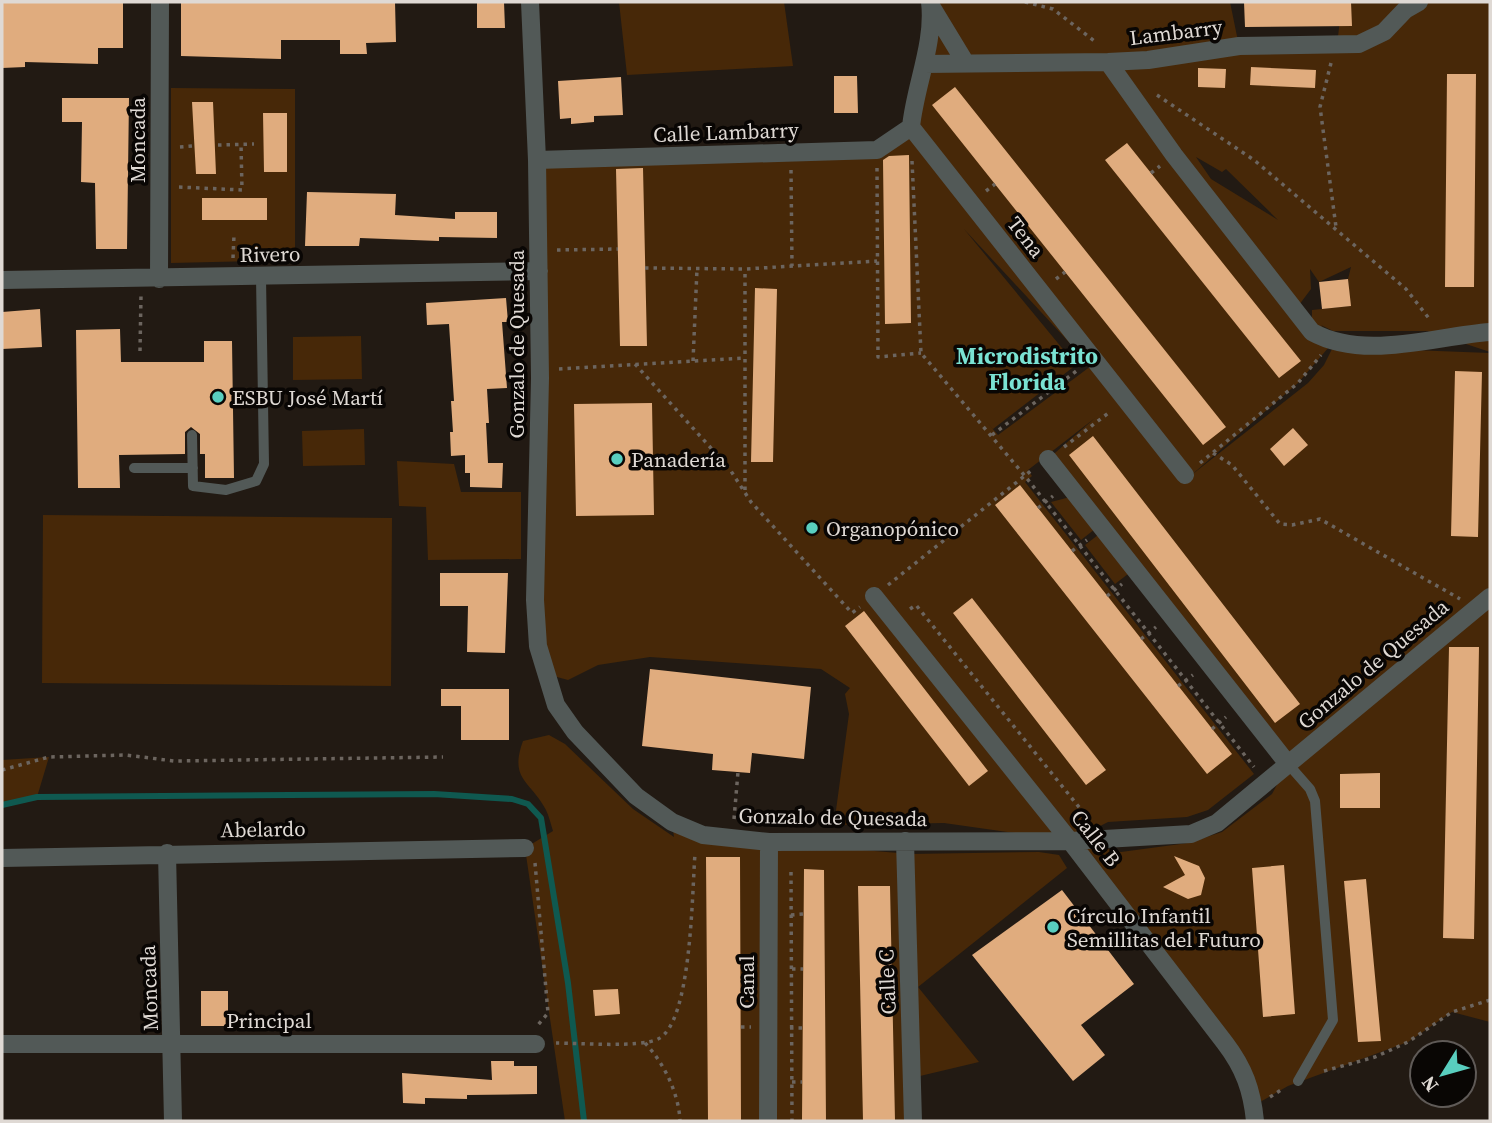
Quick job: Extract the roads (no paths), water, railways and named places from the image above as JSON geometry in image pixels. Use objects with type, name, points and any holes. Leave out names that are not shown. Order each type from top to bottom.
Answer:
[{"type":"street","name":"Moncada","points":[[150,279],[159,186],[160,2]]},
{"type":"street","name":"Gonzalo de Quesada","points":[[530,2],[539,271],[540,370],[535,600],[538,646],[555,705],[575,732],[636,796],[672,822],[696,832],[769,842],[1070,841],[1191,834],[1217,823],[1483,603]]},
{"type":"street","name":"Lambarry","points":[[924,64],[1113,62],[1239,46],[1359,44],[1384,32],[1401,9],[1419,2]]},
{"type":"street","points":[[930,4],[965,62]]},
{"type":"street","points":[[911,127],[914,95],[924,64],[930,4]]},
{"type":"street","points":[[1113,62],[1174,155],[1312,332],[1327,340],[1391,347],[1442,337],[1490,332]]},
{"type":"street","name":"Calle Lambarry","points":[[537,160],[877,150],[911,127]]},
{"type":"street","name":"Tena","points":[[911,127],[1185,475]]},
{"type":"street","name":"Rivero","points":[[2,280],[539,271]]},
{"type":"street","points":[[1048,459],[1288,764]]},
{"type":"street","name":"Calle B","points":[[874,596],[1070,841],[1244,1068],[1254,1114]]},
{"type":"street","name":"Calle C","points":[[905,841],[913,1121]]},
{"type":"street","name":"Canal","points":[[768,1121],[769,842]]},
{"type":"street","name":"Abelardo","points":[[2,858],[525,848]]},
{"type":"street","name":"Moncada","points":[[167,853],[173,1121]]},
{"type":"street","name":"Principal","points":[[2,1044],[530,1044]]},
{"type":"lane","points":[[192,435],[193,486],[226,490],[256,481],[264,464],[261,277]]},
{"type":"lane","points":[[134,468],[193,468]]},
{"type":"lane","points":[[1288,764],[1310,789],[1315,801],[1332,1020],[1298,1082]]},
{"type":"waterway","points":[[2,805],[37,797],[434,794],[512,799],[528,804],[541,818],[568,983],[584,1121]]},
{"type":"place","name":"ESBU José Martí","points":[[218,397]]},
{"type":"place","name":"Panadería","points":[[617,459]]},
{"type":"place","name":"Organopónico","points":[[812,528]]},
{"type":"place","name":"Círculo Infantil Semillitas del Futuro","points":[[1053,927]]},
{"type":"district","name":"Microdistrito Florida","points":[[1027,369]]}]
